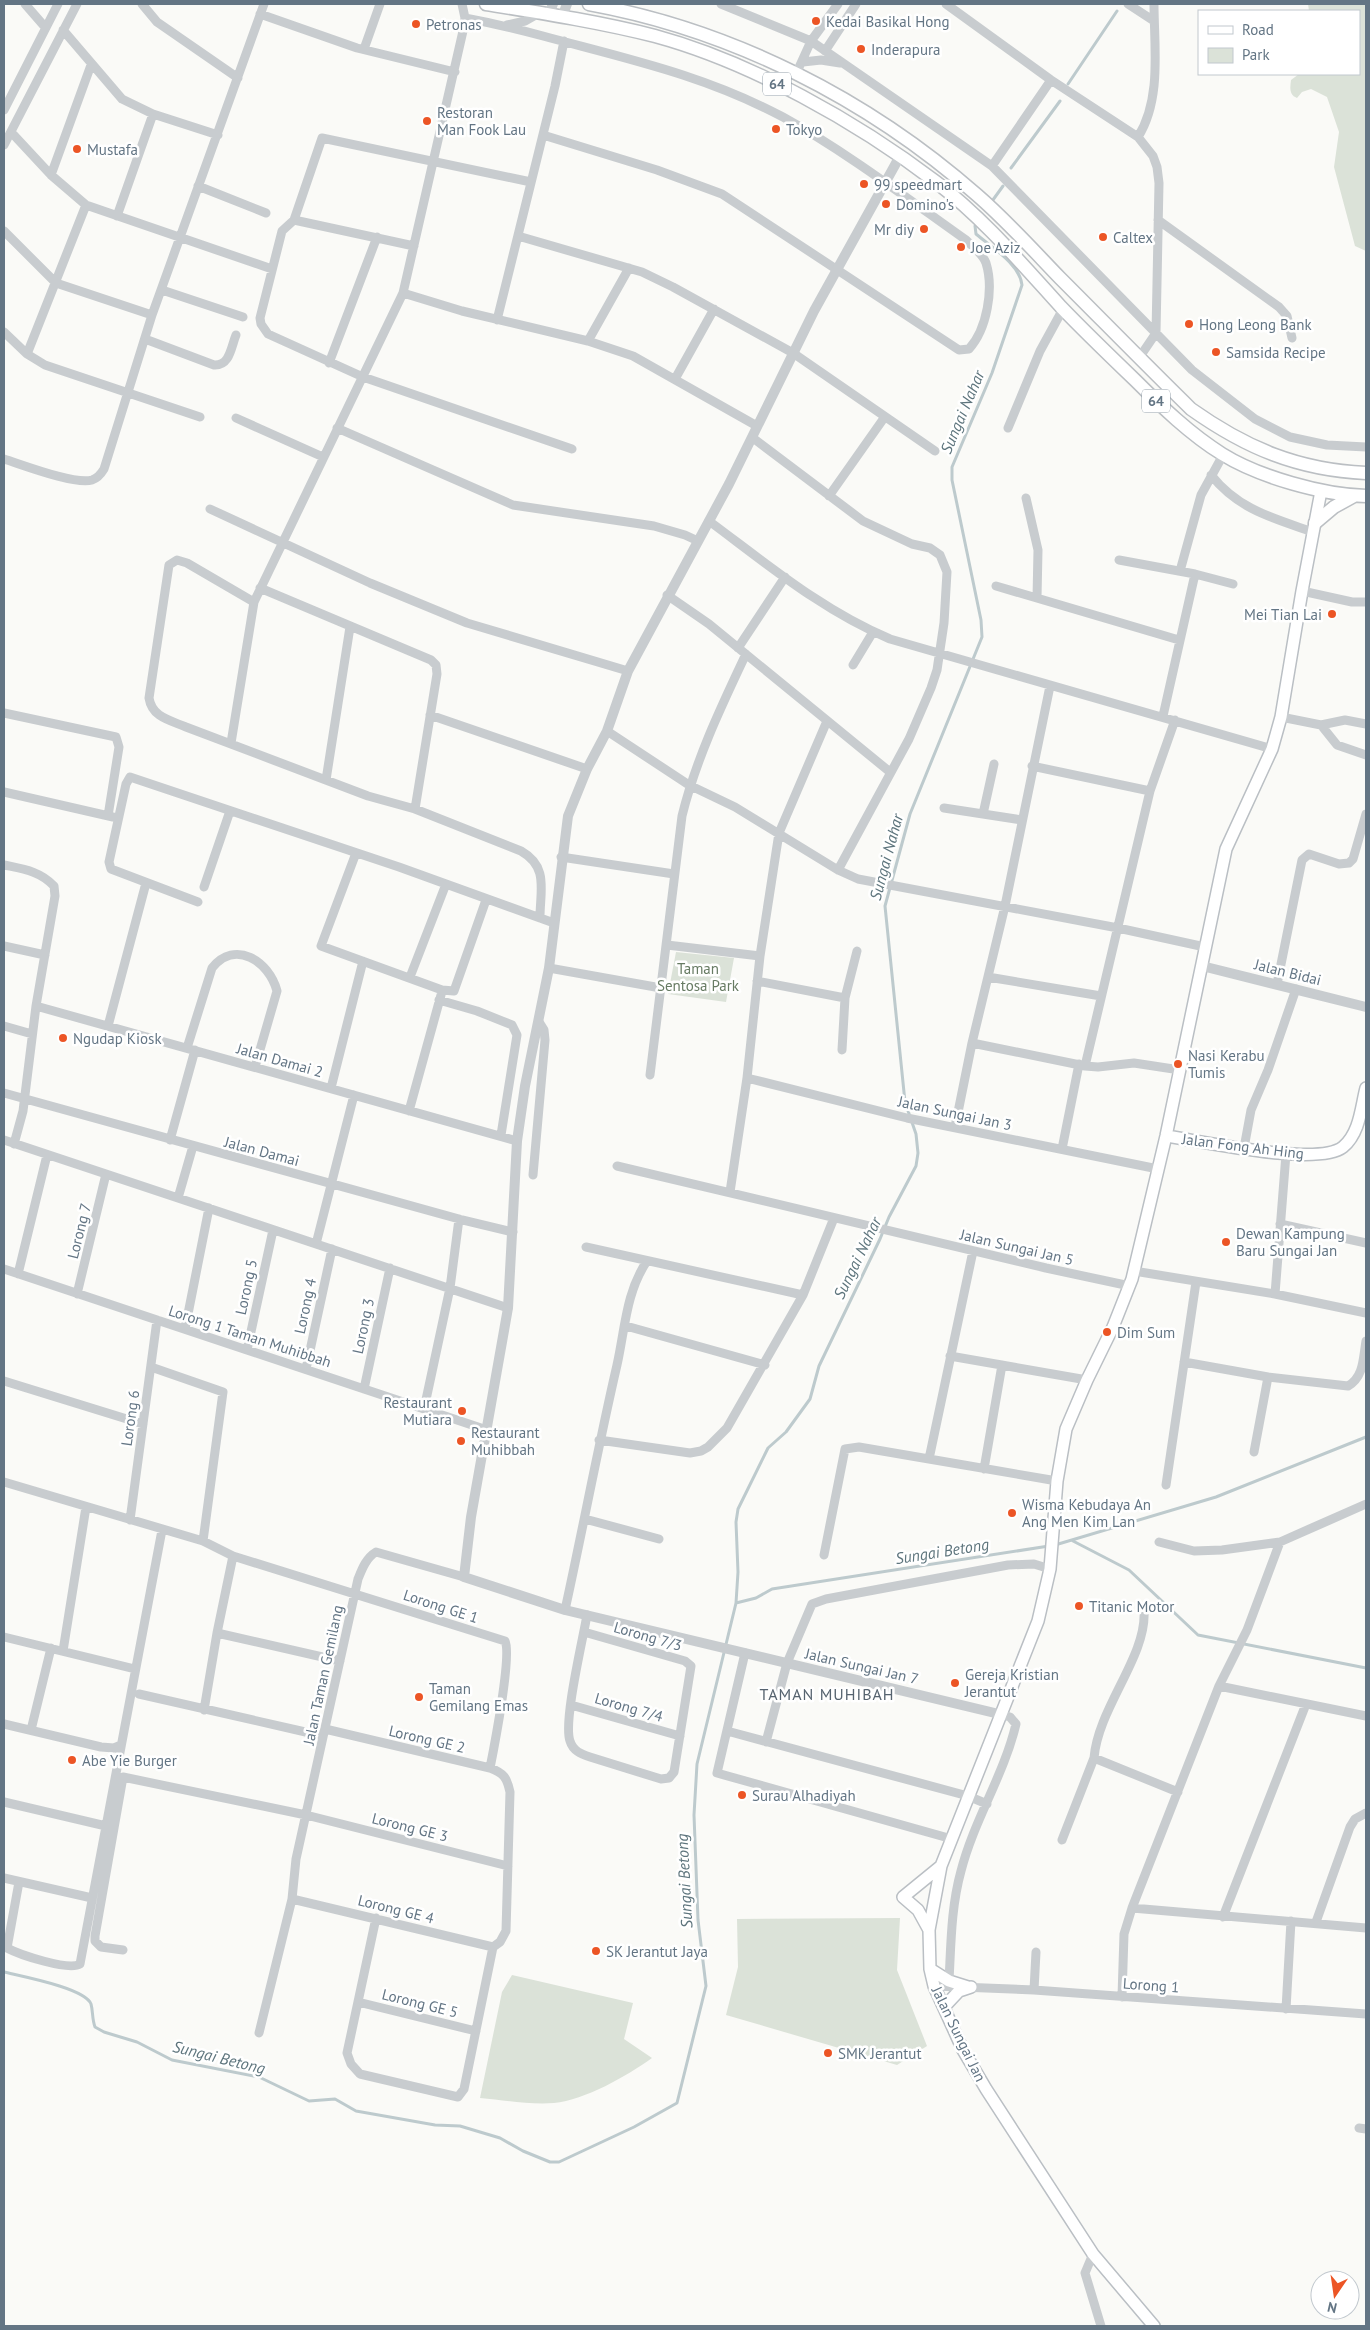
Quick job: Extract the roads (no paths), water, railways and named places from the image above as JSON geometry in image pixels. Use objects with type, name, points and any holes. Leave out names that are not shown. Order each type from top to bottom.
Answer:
[{"type":"main road","name":"64","points":[[486,4],[547,10],[562,17],[655,36],[746,70],[781,86],[900,156],[966,207],[992,231],[1063,309],[1177,421],[1223,454],[1251,467],[1321,491],[1360,496]]},
{"type":"main road","name":"64","points":[[594,4],[657,18],[704,33],[796,74],[885,123],[977,194],[1191,409],[1223,432],[1264,452],[1324,470],[1362,472]]},
{"type":"main road","points":[[796,74],[802,89],[886,138],[929,170],[935,182]]},
{"type":"main road","points":[[1264,452],[1266,457],[1275,463],[1320,479],[1321,491]]},
{"type":"main road","name":"Jalan Sungai Jan","points":[[1154,2326],[1092,2254],[986,2089],[964,2050],[934,1986],[930,1969],[929,1930],[941,1866],[1038,1621],[1050,1564],[1057,1481],[1066,1429],[1130,1286],[1166,1136],[1226,849],[1272,749],[1281,717],[1321,491]]},
{"type":"main road","points":[[1314,527],[1334,507],[1360,496]]},
{"type":"main road","name":"Jalan Fong Ah Hing","points":[[1166,1136],[1286,1154],[1322,1155],[1342,1147],[1357,1127],[1366,1088]]},
{"type":"main road","points":[[929,1930],[918,1910],[903,1897],[941,1866]]},
{"type":"main road","points":[[930,1969],[949,1981],[970,1987]]},
{"type":"main road","points":[[944,2007],[960,1991],[970,1987]]},
{"type":"street","points":[[25,4],[46,27]]},
{"type":"street","points":[[4,110],[58,4]]},
{"type":"street","points":[[4,145],[77,4]]},
{"type":"street","points":[[142,4],[157,22],[238,78]]},
{"type":"street","points":[[4,459],[69,478],[90,481],[96,478],[104,469],[152,315],[264,4]]},
{"type":"street","points":[[364,50],[380,4]]},
{"type":"street","points":[[232,743],[254,602],[403,293],[455,72],[465,18],[462,4]]},
{"type":"street","points":[[562,17],[567,4]]},
{"type":"street","points":[[721,4],[811,42],[992,166],[1192,370],[1256,419],[1290,437],[1327,445],[1366,446]]},
{"type":"street","points":[[796,74],[811,42],[838,4]]},
{"type":"street","points":[[825,51],[856,4]]},
{"type":"street","points":[[946,4],[1051,80],[1138,137],[1148,148],[1157,167],[1156,333],[1139,358]]},
{"type":"street","points":[[1128,4],[1154,22]]},
{"type":"street","points":[[1138,137],[1145,126],[1152,100],[1154,4]]},
{"type":"street","points":[[505,25],[525,21],[547,10]]},
{"type":"street","points":[[260,14],[364,50],[455,72]]},
{"type":"street","points":[[465,18],[505,25],[622,55],[675,71],[742,97],[800,127],[861,166],[885,185],[966,240],[981,254],[986,262],[989,287],[986,313],[975,343],[964,351],[954,348],[722,194],[657,170],[543,135]]},
{"type":"street","points":[[63,30],[122,99],[153,114],[218,135]]},
{"type":"street","points":[[498,320],[564,41]]},
{"type":"street","points":[[803,62],[821,60],[844,64]]},
{"type":"street","points":[[51,175],[91,65]]},
{"type":"street","points":[[992,166],[1051,80]]},
{"type":"street","points":[[12,93],[27,100]]},
{"type":"street","points":[[117,216],[153,114]]},
{"type":"street","points":[[11,132],[51,175],[86,205],[272,269]]},
{"type":"street","points":[[531,182],[322,138],[294,220],[282,231],[260,318],[261,324],[268,334],[362,377],[572,449]]},
{"type":"street","points":[[464,1577],[471,1516],[508,1308],[517,1141],[524,1086],[549,968],[561,857],[568,816],[586,770],[607,731],[628,671],[667,594],[698,541],[753,438],[793,353],[837,269],[900,156]]},
{"type":"street","points":[[198,186],[266,212]]},
{"type":"street","points":[[27,354],[86,205]]},
{"type":"street","points":[[294,220],[414,246]]},
{"type":"street","points":[[1158,220],[1279,307],[1287,316],[1292,338]]},
{"type":"street","points":[[4,231],[56,283],[152,315]]},
{"type":"street","points":[[518,236],[629,268],[673,286],[793,353],[884,418],[935,451]]},
{"type":"street","points":[[329,363],[377,238]]},
{"type":"street","points":[[588,341],[629,268]]},
{"type":"street","points":[[162,290],[243,317]]},
{"type":"street","points":[[403,293],[498,320],[588,341],[633,356],[757,426]]},
{"type":"street","points":[[675,379],[714,309]]},
{"type":"street","points":[[1008,428],[1043,344],[1063,309]]},
{"type":"street","points":[[4,332],[27,354],[45,365],[200,418]]},
{"type":"street","points":[[145,339],[221,366],[226,361],[236,335]]},
{"type":"street","points":[[236,418],[323,457]]},
{"type":"street","points":[[829,496],[884,418]]},
{"type":"street","points":[[337,428],[513,505],[654,526],[677,532],[698,541]]},
{"type":"street","points":[[753,438],[863,521],[912,544],[930,548],[940,555],[946,572],[944,623],[940,652],[931,688],[909,739],[838,870]]},
{"type":"street","points":[[1180,571],[1201,495],[1223,454]]},
{"type":"street","points":[[1211,475],[1221,488],[1240,504],[1269,517],[1314,527]]},
{"type":"street","points":[[1026,498],[1038,550],[1038,598]]},
{"type":"street","points":[[210,509],[370,583],[467,623],[628,671]]},
{"type":"street","points":[[709,521],[834,611],[873,632],[985,668],[1163,716],[1272,749]]},
{"type":"street","points":[[254,602],[181,560],[172,562],[167,570],[149,698],[150,706],[156,715],[368,796],[415,809],[501,842],[530,856],[541,872],[540,918]]},
{"type":"street","points":[[1119,560],[1195,574],[1233,584]]},
{"type":"street","points":[[1163,716],[1195,574]]},
{"type":"street","points":[[738,648],[785,577]]},
{"type":"street","points":[[996,586],[1179,640]]},
{"type":"street","points":[[260,588],[430,660],[436,665],[437,674],[415,809]]},
{"type":"street","points":[[1302,591],[1352,602],[1366,602]]},
{"type":"street","points":[[667,594],[746,654],[890,772]]},
{"type":"street","points":[[326,780],[350,627]]},
{"type":"street","points":[[853,665],[873,632]]},
{"type":"street","points":[[650,1074],[682,816],[690,785],[722,705],[746,654]]},
{"type":"street","points":[[955,1127],[972,1043],[1005,906],[1032,766],[1050,686]]},
{"type":"street","points":[[4,713],[116,737],[119,747],[108,816]]},
{"type":"street","points":[[430,715],[586,770]]},
{"type":"street","points":[[1281,717],[1321,725],[1345,720],[1366,724]]},
{"type":"street","points":[[1062,1149],[1118,928],[1150,791],[1175,720]]},
{"type":"street","points":[[730,1192],[747,1078],[756,981],[779,834],[827,721]]},
{"type":"street","points":[[1321,725],[1337,745],[1366,755]]},
{"type":"street","points":[[607,731],[690,785],[735,807],[838,870],[858,879],[1118,928],[1205,947]]},
{"type":"street","points":[[983,814],[994,764]]},
{"type":"street","points":[[1032,766],[1150,791]]},
{"type":"street","points":[[198,902],[146,884],[111,869],[109,862],[126,784],[130,777],[356,853],[554,923]]},
{"type":"street","points":[[4,792],[119,818]]},
{"type":"street","points":[[944,808],[1022,820]]},
{"type":"street","points":[[204,887],[230,811]]},
{"type":"street","points":[[1277,984],[1304,856],[1309,854],[1339,864],[1349,863],[1364,827],[1366,814]]},
{"type":"street","points":[[356,853],[320,946],[442,990],[454,991],[486,900]]},
{"type":"street","points":[[561,857],[674,874]]},
{"type":"street","points":[[4,865],[33,871],[43,876],[54,886],[55,896],[36,1006],[23,1111],[14,1144]]},
{"type":"street","points":[[108,1026],[146,884]]},
{"type":"street","points":[[410,977],[446,884]]},
{"type":"street","points":[[667,945],[760,956]]},
{"type":"street","points":[[4,946],[45,955]]},
{"type":"street","points":[[842,1050],[845,998],[857,951]]},
{"type":"street","points":[[170,1140],[212,968],[218,960],[231,955],[244,955],[266,967],[274,978],[277,991],[255,1067]]},
{"type":"street","points":[[331,1088],[363,960]]},
{"type":"street","name":"Jalan Bidai","points":[[1202,966],[1366,1007]]},
{"type":"street","points":[[549,968],[661,988]]},
{"type":"street","points":[[988,977],[1101,996]]},
{"type":"street","points":[[756,981],[845,998]]},
{"type":"street","points":[[1244,1148],[1251,1110],[1268,1070],[1296,989]]},
{"type":"street","points":[[410,1110],[442,990]]},
{"type":"street","points":[[439,1000],[477,1011],[512,1025],[517,1035],[501,1135]]},
{"type":"street","name":"Jalan Damai 2","points":[[36,1006],[517,1141]]},
{"type":"street","points":[[533,1175],[545,1040],[544,1030],[539,1022]]},
{"type":"street","points":[[4,1026],[32,1034]]},
{"type":"street","points":[[972,1043],[1082,1065],[1098,1067],[1134,1063],[1180,1070]]},
{"type":"street","name":"Jalan Sungai Jan 3","points":[[747,1078],[907,1118],[1158,1169]]},
{"type":"street","name":"Jalan Damai","points":[[4,1093],[459,1219],[513,1232]]},
{"type":"street","points":[[316,1244],[354,1095]]},
{"type":"street","points":[[4,1140],[508,1308]]},
{"type":"street","points":[[178,1198],[193,1146]]},
{"type":"street","points":[[1275,1294],[1286,1154]]},
{"type":"street","points":[[18,1274],[47,1155]]},
{"type":"street","name":"Jalan Sungai Jan 5","points":[[617,1166],[878,1229],[1130,1286]]},
{"type":"street","name":"Lorong 7","points":[[77,1294],[106,1174]]},
{"type":"street","points":[[184,1329],[209,1208]]},
{"type":"street","points":[[599,1440],[677,1453],[701,1451],[718,1438],[727,1428],[765,1365],[803,1295],[834,1218]]},
{"type":"street","points":[[424,1409],[450,1288],[459,1219]]},
{"type":"street","points":[[1280,1224],[1366,1243]]},
{"type":"street","name":"Lorong 5","points":[[247,1350],[273,1230]]},
{"type":"street","points":[[586,1248],[803,1295]]},
{"type":"street","name":"Lorong 4","points":[[306,1370],[332,1249]]},
{"type":"street","points":[[928,1459],[973,1251]]},
{"type":"street","points":[[566,1610],[599,1440],[626,1326],[632,1291],[647,1261]]},
{"type":"street","name":"Lorong 3","points":[[364,1389],[390,1268]]},
{"type":"street","name":"Lorong 1 Taman Muhibbah","points":[[4,1269],[487,1430]]},
{"type":"street","points":[[1134,1271],[1275,1294],[1366,1313]]},
{"type":"street","points":[[1166,1485],[1196,1282]]},
{"type":"street","name":"Lorong 6","points":[[130,1520],[157,1320]]},
{"type":"street","points":[[626,1326],[765,1365]]},
{"type":"street","points":[[1184,1362],[1268,1377],[1348,1386],[1356,1381],[1360,1374],[1366,1341]]},
{"type":"street","points":[[950,1356],[1087,1380]]},
{"type":"street","points":[[984,1469],[1002,1365]]},
{"type":"street","points":[[151,1367],[223,1392],[203,1541]]},
{"type":"street","points":[[1254,1452],[1268,1377]]},
{"type":"street","points":[[4,1381],[143,1424]]},
{"type":"street","points":[[824,1555],[845,1449],[859,1447],[1057,1481]]},
{"type":"street","points":[[4,1486],[86,1507],[203,1541],[233,1556],[355,1593]]},
{"type":"street","points":[[1159,1542],[1194,1550],[1222,1550],[1280,1542],[1366,1504]]},
{"type":"street","points":[[64,1651],[86,1507]]},
{"type":"street","points":[[585,1519],[659,1538]]},
{"type":"street","points":[[19,1882],[7,1948],[64,1966],[74,1967],[80,1964],[162,1530]]},
{"type":"street","points":[[1122,1997],[1124,1934],[1132,1908],[1220,1686],[1247,1630],[1280,1542]]},
{"type":"street","name":"Jalan Taman Gemilang","points":[[260,2033],[292,1899],[293,1878],[340,1660],[355,1593],[364,1565],[370,1555],[376,1552],[464,1577]]},
{"type":"street","points":[[204,1710],[233,1556]]},
{"type":"street","points":[[766,1742],[787,1663],[809,1609],[818,1601],[1008,1565],[1050,1564]]},
{"type":"street","name":"Jalan Sungai Jan 7","points":[[464,1577],[566,1610],[1000,1714]]},
{"type":"street","name":"Lorong GE 1","points":[[355,1593],[501,1639],[506,1643],[499,1724],[490,1768]]},
{"type":"street","points":[[1062,1840],[1094,1758],[1098,1733],[1142,1637],[1144,1611]]},
{"type":"street","points":[[587,1615],[571,1705],[568,1735],[574,1749],[590,1757],[661,1779],[669,1778],[674,1772],[680,1736]]},
{"type":"street","name":"Lorong 7/3","points":[[584,1632],[689,1664],[692,1670],[680,1736]]},
{"type":"street","points":[[217,1633],[340,1660]]},
{"type":"street","points":[[4,1637],[135,1669]]},
{"type":"street","points":[[30,1730],[51,1648]]},
{"type":"street","points":[[743,1653],[717,1773],[952,1839]]},
{"type":"street","points":[[1220,1686],[1366,1716]]},
{"type":"street","name":"Lorong GE 2","points":[[139,1694],[204,1710],[324,1732],[490,1768],[503,1774],[507,1779],[510,1792],[508,1866]]},
{"type":"street","points":[[1223,1917],[1306,1704]]},
{"type":"street","name":"Lorong 7/4","points":[[571,1705],[680,1736]]},
{"type":"street","points":[[949,1981],[952,1914],[961,1870],[1004,1764],[1016,1724],[1010,1717],[1000,1714]]},
{"type":"street","points":[[4,1724],[101,1747],[114,1748],[121,1745]]},
{"type":"street","points":[[727,1731],[968,1796],[987,1804]]},
{"type":"street","points":[[1094,1758],[1178,1792]]},
{"type":"street","name":"Lorong GE 3","points":[[123,1950],[101,1947],[95,1941],[122,1776],[306,1815],[508,1866]]},
{"type":"street","points":[[4,1802],[106,1826]]},
{"type":"street","points":[[1316,1922],[1350,1827],[1355,1819],[1366,1813]]},
{"type":"street","points":[[376,1918],[347,2053],[351,2064],[360,2074],[458,2097],[464,2089],[493,1947],[500,1942],[506,1931],[508,1866]]},
{"type":"street","points":[[4,1878],[92,1898]]},
{"type":"street","name":"Lorong GE 4","points":[[292,1899],[493,1947]]},
{"type":"street","points":[[1132,1908],[1223,1917],[1316,1922],[1366,1928]]},
{"type":"street","points":[[1286,2009],[1291,1921]]},
{"type":"street","points":[[1034,1990],[1036,1952]]},
{"type":"street","name":"Lorong 1","points":[[934,1986],[1034,1990],[1366,2014]]},
{"type":"street","name":"Lorong GE 5","points":[[358,2002],[476,2031]]},
{"type":"street","points":[[1092,2254],[1085,2273],[1101,2326]]},
{"type":"waterway","name":"Sungai Nahar","points":[[1068,84],[1117,11]]},
{"type":"waterway","name":"Sungai Nahar","points":[[1011,168],[1060,101]]},
{"type":"waterway","name":"Sungai Nahar","points":[[990,204],[1003,186]]},
{"type":"waterway","name":"Sungai Nahar","points":[[4,1972],[77,1993],[86,1998],[91,2004],[95,2027],[104,2032],[137,2042],[172,2060],[259,2077],[309,2101],[335,2099],[356,2111],[435,2125],[460,2126],[500,2138],[523,2151],[550,2162],[559,2162],[634,2127],[677,2103],[706,1986],[698,1920],[694,1815],[697,1764],[736,1603],[738,1572],[736,1522],[738,1509],[768,1448],[786,1432],[810,1399],[819,1366],[889,1217],[916,1166],[918,1153],[916,1134],[905,1102],[885,906],[910,814],[982,637],[981,620],[952,480],[952,467],[992,373],[1022,285],[1020,277],[1011,263],[976,234],[975,226],[978,221]]},
{"type":"waterway","name":"Sungai Betong","points":[[1055,1545],[1216,1497],[1366,1437]]},
{"type":"waterway","points":[[1073,1541],[1129,1570],[1198,1635],[1366,1668]]},
{"type":"waterway","name":"Sungai Betong","points":[[736,1603],[756,1598],[772,1589],[1049,1546]]},
{"type":"place","name":"Kedai Basikal Hong","points":[[816,21]]},
{"type":"place","name":"Petronas","points":[[416,24]]},
{"type":"place","name":"Inderapura","points":[[861,49]]},
{"type":"place","name":"Restoran Man Fook Lau","points":[[427,121]]},
{"type":"place","name":"Tokyo","points":[[776,129]]},
{"type":"place","name":"Mustafa","points":[[77,149]]},
{"type":"place","name":"99 speedmart","points":[[864,184]]},
{"type":"place","name":"Domino's","points":[[886,204]]},
{"type":"place","name":"Mr diy","points":[[924,229]]},
{"type":"place","name":"Caltex","points":[[1103,237]]},
{"type":"place","name":"Joe Aziz","points":[[961,247]]},
{"type":"place","name":"Hong Leong Bank","points":[[1189,324]]},
{"type":"place","name":"Samsida Recipe","points":[[1216,352]]},
{"type":"place","name":"Mei Tian Lai","points":[[1332,614]]},
{"type":"place","name":"Ngudap Kiosk","points":[[63,1038]]},
{"type":"place","name":"Nasi Kerabu Tumis","points":[[1178,1064]]},
{"type":"place","name":"Dewan Kampung Baru Sungai Jan","points":[[1226,1242]]},
{"type":"place","name":"Dim Sum","points":[[1107,1332]]},
{"type":"place","name":"Restaurant Mutiara","points":[[462,1411]]},
{"type":"place","name":"Restaurant Muhibbah","points":[[461,1441]]},
{"type":"place","name":"Wisma Kebudaya An Ang Men Kim Lan","points":[[1012,1513]]},
{"type":"place","name":"Titanic Motor","points":[[1079,1606]]},
{"type":"place","name":"Gereja Kristian Jerantut","points":[[955,1683]]},
{"type":"place","name":"Taman Gemilang Emas","points":[[419,1697]]},
{"type":"place","name":"Abe Yie Burger","points":[[72,1760]]},
{"type":"place","name":"Surau Alhadiyah","points":[[742,1795]]},
{"type":"place","name":"SK Jerantut Jaya","points":[[596,1951]]},
{"type":"place","name":"SMK Jerantut","points":[[828,2053]]},
{"type":"district","name":"TAMAN MUHIBAH","points":[[827,1694]]},
{"type":"park label","name":"Taman Sentosa Park","points":[[698,976]]}]
